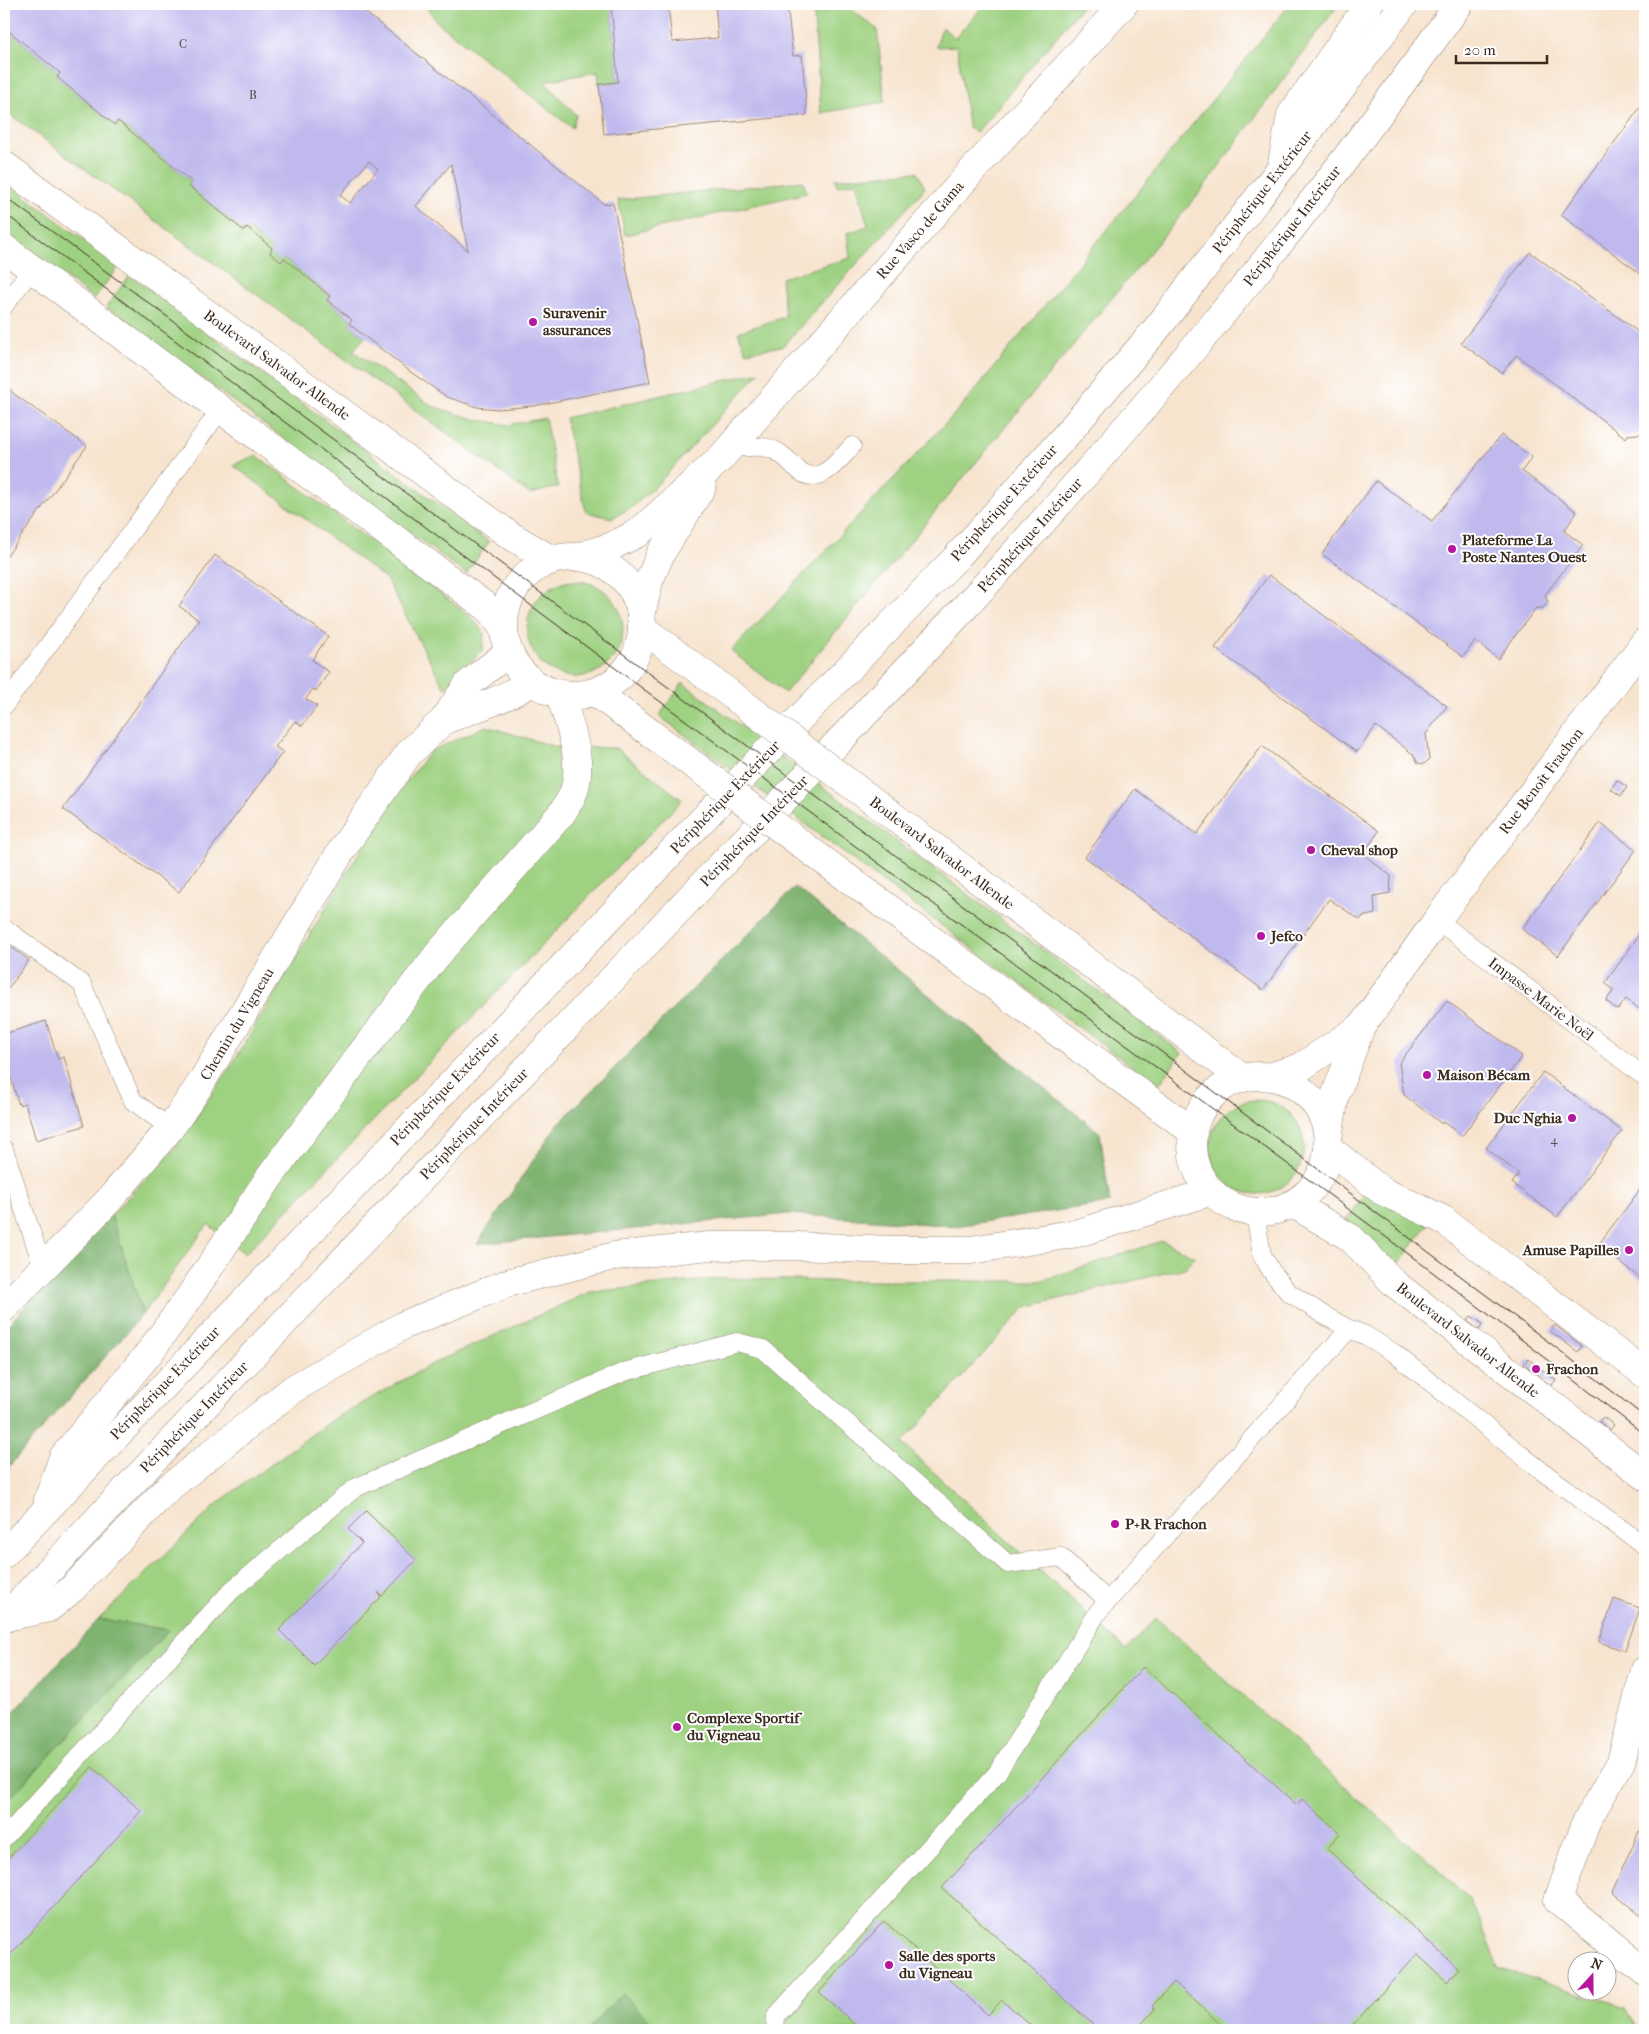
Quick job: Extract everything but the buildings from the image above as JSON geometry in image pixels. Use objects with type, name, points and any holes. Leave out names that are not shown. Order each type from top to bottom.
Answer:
[{"type":"main road","name":"Rue Vasco de Gama","points":[[565,559],[612,546],[638,533],[724,454],[972,171],[1124,4]]},
{"type":"main road","points":[[1282,167],[1290,115],[1369,4]]},
{"type":"main road","name":"Périphérique Extérieur","points":[[4,1554],[765,754],[955,559],[1066,435],[1158,327],[1282,167],[1404,4]]},
{"type":"main road","name":"Périphérique Intérieur","points":[[5,1618],[142,1472],[901,678],[1075,486],[1225,311],[1281,241],[1459,4]]},
{"type":"main road","name":"Boulevard Salvador Allende","points":[[4,164],[508,534],[565,559]]},
{"type":"main road","points":[[4,248],[488,608],[518,668],[532,682],[546,690],[560,694],[578,695],[595,692],[610,685],[633,662],[640,646],[642,622],[634,594],[620,576],[600,563],[565,559],[536,568],[522,580],[513,592],[506,610],[506,641]]},
{"type":"main road","name":"Rue Vasco de Gama","points":[[642,622],[649,581],[661,553],[724,454]]},
{"type":"main road","name":"Boulevard Salvador Allende","points":[[642,622],[705,675],[1242,1078]]},
{"type":"main road","name":"Chemin du Vigneau","points":[[4,1308],[110,1199],[170,1128],[199,1086],[343,848],[409,753],[444,720],[468,684],[506,641]]},
{"type":"main road","name":"Rue Benoît Frachon","points":[[1361,1027],[1438,920],[1645,642]]},
{"type":"main road","name":"Chemin du Vigneau","points":[[444,720],[492,703],[532,682]]},
{"type":"main road","points":[[595,692],[1192,1131]]},
{"type":"main road","points":[[44,1510],[63,1457],[149,1353],[188,1299],[269,1178],[353,1064],[438,954],[562,813],[572,796],[577,763],[574,742],[560,694]]},
{"type":"main road","points":[[1361,1027],[1334,1096],[1322,1172],[1314,1185],[1292,1204],[1274,1211],[1255,1212],[1238,1209],[1210,1192],[1193,1163],[1192,1131],[1204,1103],[1214,1092],[1242,1078],[1272,1076],[1301,1067],[1361,1027]]},
{"type":"main road","points":[[1272,1076],[1291,1083],[1309,1096],[1322,1116],[1328,1143],[1382,1191],[1442,1219],[1645,1374]]},
{"type":"main road","points":[[5,1618],[48,1608],[60,1599],[72,1589],[166,1490],[293,1389],[404,1326],[511,1282],[614,1256],[709,1246],[971,1250],[1078,1234],[1210,1192]]},
{"type":"main road","name":"Boulevard Salvador Allende","points":[[1292,1204],[1350,1238],[1395,1284],[1645,1476]]},
{"type":"main road","points":[[1645,1670],[1621,1762],[1587,1820],[1558,1900],[1645,1972]]},
{"type":"lane","points":[[4,306],[32,269]]},
{"type":"lane","points":[[4,706],[220,409]]},
{"type":"lane","points":[[724,454],[767,447],[780,453],[798,470],[815,476],[831,470],[852,446]]},
{"type":"lane","name":"Impasse Marie Noël","points":[[1438,920],[1645,1077]]},
{"type":"lane","points":[[4,928],[82,984],[133,1102],[170,1128]]},
{"type":"lane","points":[[4,1148],[43,1268]]},
{"type":"lane","points":[[1255,1212],[1262,1254],[1272,1272],[1288,1292],[1348,1329],[1365,1336],[1394,1353],[1539,1469],[1645,1546]]},
{"type":"lane","points":[[775,2030],[776,2016],[997,1772],[1098,1612],[1348,1329]]},
{"type":"lane","points":[[4,1838],[232,1590],[355,1488],[624,1372],[737,1342],[763,1349],[1008,1564],[1061,1557],[1108,1601]]},
{"type":"green space","points":[[424,4],[447,4],[449,6],[455,4],[611,4],[618,82],[599,84],[598,72],[544,81],[576,115],[572,128],[437,22]]},
{"type":"green space","points":[[813,4],[844,4],[877,29],[885,102],[821,113]]},
{"type":"green space","points":[[985,4],[1084,4],[976,133],[968,126],[957,46],[936,47],[942,27],[955,38]]},
{"type":"green space","points":[[1290,4],[1339,4],[1200,192],[785,693],[731,651],[963,405]]},
{"type":"green space","points":[[4,27],[60,73],[57,77],[115,125],[118,121],[192,182],[189,186],[244,231],[247,228],[272,248],[271,253],[281,262],[284,258],[330,296],[327,300],[352,320],[349,324],[365,337],[353,351],[432,406],[474,419],[508,425],[545,418],[558,487],[530,494],[4,110]]},
{"type":"green space","points":[[917,172],[925,188],[783,346],[746,352],[738,332],[785,317],[781,278],[850,258],[847,233],[868,226],[856,182],[837,186],[835,179]]},
{"type":"green space","points":[[4,181],[119,266],[94,299],[4,232]]},
{"type":"green space","points":[[803,181],[807,193],[625,235],[618,200]]},
{"type":"green space","points":[[130,275],[489,542],[466,574],[106,307]]},
{"type":"green space","points":[[760,372],[656,486],[631,508],[612,518],[586,512],[565,418]]},
{"type":"green space","points":[[256,455],[470,616],[484,632],[483,650],[445,689],[386,579],[233,465]]},
{"type":"green space","points":[[575,581],[593,585],[609,595],[619,611],[623,629],[619,647],[609,663],[593,673],[575,677],[557,673],[541,663],[531,647],[527,629],[531,611],[541,595],[557,585]]},
{"type":"green space","points":[[683,683],[1182,1053],[1158,1086],[659,716]]},
{"type":"green space","points":[[486,726],[556,747],[616,748],[682,800],[245,1254],[208,1224],[143,1314],[111,1215],[174,1149],[231,1066],[388,804],[431,751]]},
{"type":"green space","points":[[795,887],[1100,1133],[1110,1203],[956,1226],[789,1214],[477,1244],[557,1125]]},
{"type":"green space","points":[[1257,1100],[1275,1103],[1290,1114],[1301,1129],[1304,1147],[1301,1165],[1290,1180],[1275,1191],[1257,1194],[1239,1191],[1224,1180],[1213,1165],[1210,1147],[1213,1129],[1224,1114],[1239,1103]]},
{"type":"green space","points":[[1367,1191],[1428,1224],[1393,1272],[1345,1222]]},
{"type":"green space","points":[[111,1215],[143,1314],[4,1472],[4,1329]]},
{"type":"green space","name":"Complexe Sportif du Vigneau","points":[[1162,1241],[1196,1257],[1185,1268],[1026,1307],[902,1443],[1126,1650],[1156,1618],[1470,1899],[1498,1966],[1566,1988],[1566,2002],[1607,2002],[1625,2008],[1638,2030],[4,2030],[4,1804],[168,1630],[99,1619],[219,1502],[333,1419],[434,1363],[590,1292],[724,1278],[831,1281],[1040,1281]]},
{"type":"green space","points":[[99,1619],[169,1630],[4,1804],[4,1722]]},
{"type":"green space","points":[[622,1993],[658,2030],[588,2030]]},
{"type":"tram line","points":[[4,196],[1179,1065],[1558,1349],[1645,1417]]},
{"type":"tram line","points":[[4,213],[805,809],[1376,1229],[1645,1435]]},
{"type":"place","name":"Suravenir assurances","points":[[533,322]]},
{"type":"place","name":"Plateforme La Poste Nantes Ouest","points":[[1452,549]]},
{"type":"place","name":"Cheval shop","points":[[1311,850]]},
{"type":"place","name":"Jefco","points":[[1261,936]]},
{"type":"place","name":"Maison Bécam","points":[[1427,1075]]},
{"type":"place","name":"Duc Nghia","points":[[1572,1118]]},
{"type":"place","name":"Amuse Papilles","points":[[1629,1250]]},
{"type":"place","name":"Frachon","points":[[1536,1369]]},
{"type":"place","name":"P+R Frachon","points":[[1115,1524]]},
{"type":"place","name":"Complexe Sportif du Vigneau","points":[[677,1727]]},
{"type":"place","name":"Salle des sports du Vigneau","points":[[889,1965]]}]
